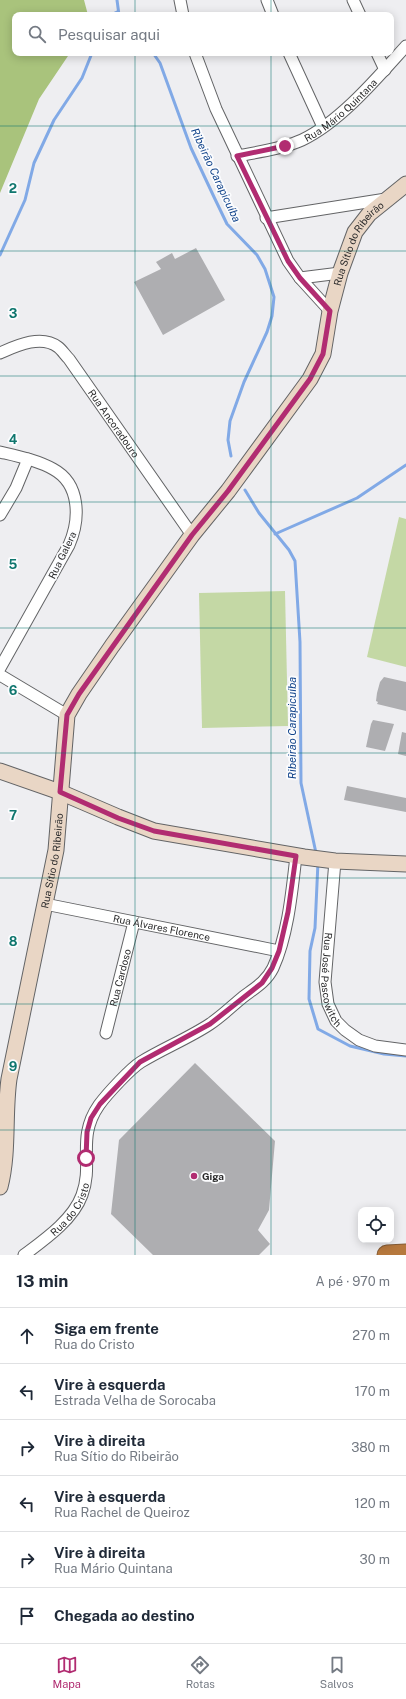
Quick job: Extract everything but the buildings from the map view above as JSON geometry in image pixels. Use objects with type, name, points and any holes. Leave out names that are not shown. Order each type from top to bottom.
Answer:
[{"type":"highway","points":[[387,1255],[406,1254]]},
{"type":"main road","name":"Rua Sítio do Ribeirão","points":[[0,1187],[5,1161],[6,1100],[9,1079],[56,850],[67,715],[79,694],[192,535],[228,491],[310,379],[323,354],[330,311],[340,272],[356,232],[369,214],[386,198],[406,184]]},
{"type":"main road","points":[[0,771],[60,792],[118,818],[154,831],[332,861],[406,864]]},
{"type":"street","points":[[180,0],[182,12]]},
{"type":"street","points":[[267,0],[272,12]]},
{"type":"street","points":[[353,0],[359,12]]},
{"type":"street","name":"Rua Mário Quintana","points":[[237,156],[285,146],[302,140],[323,127],[385,70],[406,46]]},
{"type":"street","points":[[196,56],[216,109],[237,156],[288,261],[300,278],[330,311]]},
{"type":"street","points":[[290,56],[323,127]]},
{"type":"street","points":[[378,56],[385,70]]},
{"type":"street","points":[[266,218],[386,198]]},
{"type":"street","points":[[300,278],[340,272]]},
{"type":"street","name":"Rua Ancoradouro","points":[[0,353],[19,344],[35,342],[47,342],[58,346],[69,359],[192,535]]},
{"type":"street","name":"Rua Galera","points":[[0,452],[53,469],[68,483],[75,497],[77,514],[75,531],[0,668]]},
{"type":"street","points":[[0,515],[16,488],[28,460]]},
{"type":"street","points":[[0,675],[67,715]]},
{"type":"street","name":"Rua do Cristo","points":[[24,1255],[69,1217],[78,1205],[83,1194],[87,1132],[91,1118],[100,1104],[140,1062],[210,1024],[262,983],[272,968],[279,951],[300,856]]},
{"type":"street","name":"Rua José Pascowitch","points":[[332,861],[325,982],[328,1004],[340,1025],[358,1040],[375,1046],[406,1050]]},
{"type":"street","name":"Rua Álvares Florence","points":[[45,904],[279,951]]},
{"type":"street","name":"Rua Cardoso","points":[[106,1033],[134,922]]},
{"type":"green space","points":[[0,0],[84,0],[87,12],[12,12],[12,56],[68,56],[39,99],[0,193]]},
{"type":"green space","points":[[399,517],[406,519],[406,667],[367,657]]},
{"type":"green space","points":[[285,591],[288,726],[202,728],[199,593]]},
{"type":"waterway","name":"Ribeirão Carapicuíba","points":[[117,0],[119,12]]},
{"type":"waterway","points":[[0,255],[25,200],[34,163],[54,120],[82,78],[91,56]]},
{"type":"waterway","name":"Ribeirão Carapicuíba","points":[[155,56],[160,63],[191,148],[227,224],[257,255],[265,269],[274,297],[272,316],[267,332],[244,382],[230,421],[228,440],[231,456]]},
{"type":"waterway","points":[[275,534],[357,498],[406,465]]},
{"type":"waterway","name":"Ribeirão Carapicuíba","points":[[245,490],[259,513],[289,550],[295,561],[300,642],[301,783],[316,853]]},
{"type":"waterway","name":"Ribeirão Carapicuíba","points":[[318,862],[315,928],[310,951],[309,999],[318,1029],[350,1046],[384,1054],[406,1056]]},
{"type":"place","name":"Giga","points":[[194,1176]]},
{"type":"route","points":[[86,1158],[87,1132],[91,1118],[100,1104],[140,1062],[210,1024],[262,983],[272,968],[279,951],[288,912],[296,856],[154,831],[118,818],[90,804],[60,792],[64,734],[67,715],[79,694],[192,535],[228,491],[310,379],[323,354],[328,334],[330,311],[300,278],[288,261],[237,156],[285,146]]}]
